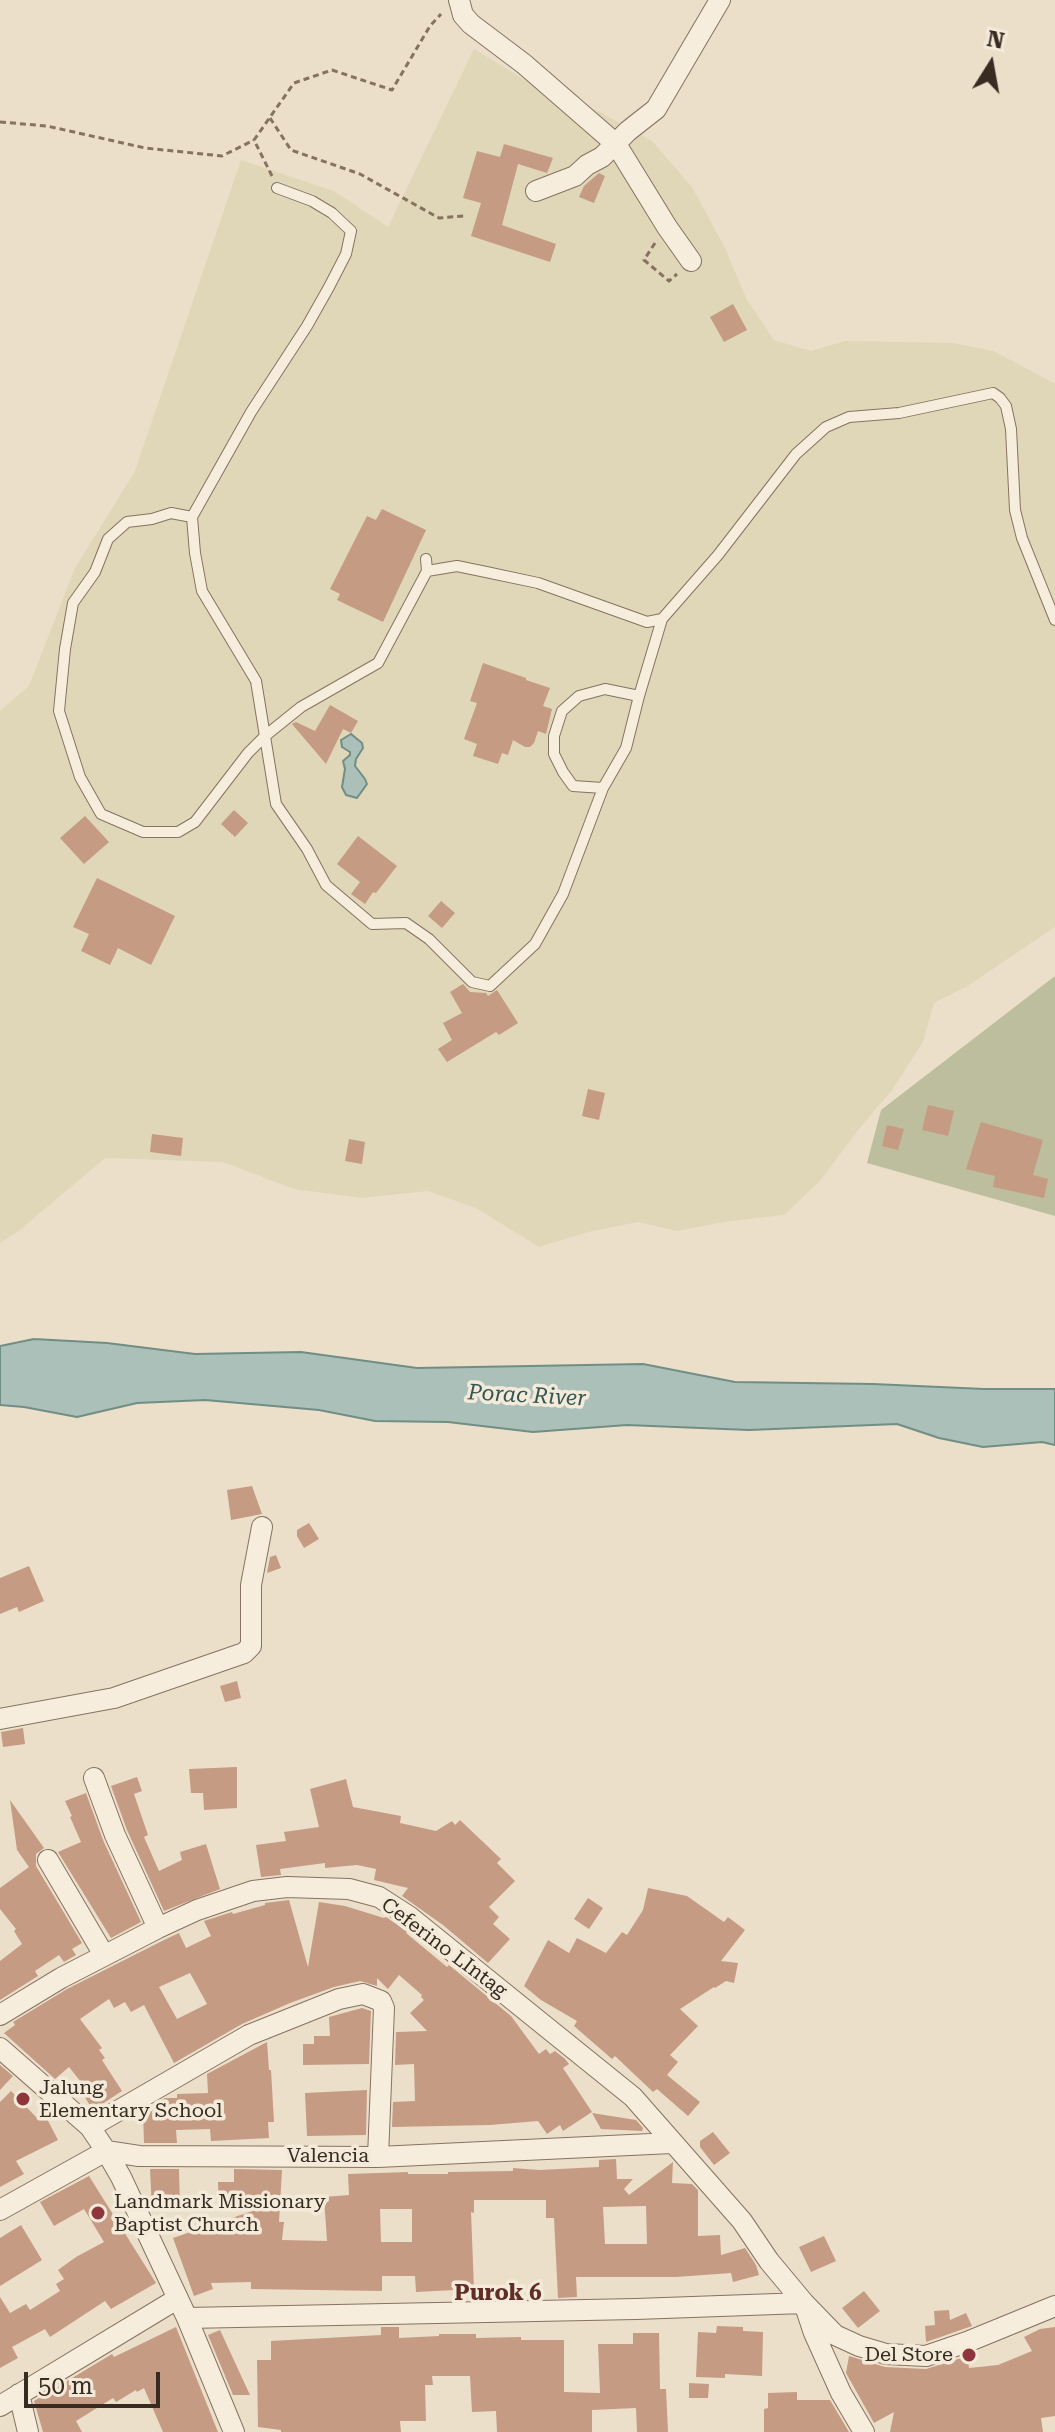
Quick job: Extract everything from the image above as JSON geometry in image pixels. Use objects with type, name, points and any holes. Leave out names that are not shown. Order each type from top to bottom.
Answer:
[{"type":"street","points":[[536,191],[575,176],[602,157],[656,109],[720,0]]},
{"type":"street","points":[[453,4],[471,24],[524,64],[616,144],[691,261]]},
{"type":"street","points":[[0,1719],[114,1698],[244,1653],[251,1646],[251,1585],[262,1527]]},
{"type":"street","points":[[94,1778],[115,1835],[158,1928]]},
{"type":"street","points":[[48,1860],[104,1955]]},
{"type":"street","name":"Ceferino LIntag","points":[[0,2015],[158,1928],[197,1910],[253,1891],[287,1887],[349,1889],[379,1897],[410,1917],[633,2097],[742,2221],[769,2261],[804,2303],[835,2335],[886,2354],[926,2356],[1055,2306]]},
{"type":"street","points":[[90,2127],[249,2035],[339,1999],[363,1994],[381,2001],[384,2008],[378,2157]]},
{"type":"street","points":[[0,2048],[90,2127],[106,2151],[187,2318],[234,2432]]},
{"type":"street","name":"Valencia","points":[[106,2151],[139,2156],[378,2157],[672,2143]]},
{"type":"street","points":[[0,2210],[106,2151]]},
{"type":"street","points":[[0,2406],[177,2299]]},
{"type":"street","points":[[187,2318],[804,2303],[841,2393],[864,2432]]},
{"type":"street","points":[[19,2394],[28,2432]]},
{"type":"lane","points":[[277,188],[312,201],[332,213],[351,231],[346,254],[307,326],[251,412],[192,517],[202,591],[256,681],[276,804],[307,849],[326,885],[372,924],[406,923],[429,939],[472,982],[490,986],[535,944],[563,894],[603,788],[626,748],[662,619],[718,555],[796,454],[826,427],[849,417],[899,413],[993,393],[1006,406],[1011,429],[1015,510],[1022,538],[1055,620]]},
{"type":"lane","points":[[192,517],[171,513],[127,522],[108,539],[95,572],[73,603],[59,711],[80,777],[101,814],[143,832],[178,832],[195,822],[248,753],[265,736],[301,707],[378,663],[427,571],[426,559]]},
{"type":"lane","points":[[427,571],[457,566],[538,583],[647,622],[662,619]]},
{"type":"lane","points":[[603,788],[573,786],[563,772],[554,754],[554,736],[562,711],[579,696],[605,689],[639,696]]},
{"type":"path","points":[[0,122],[47,126],[145,148],[222,156],[254,140],[294,83],[332,70],[392,90],[430,26],[453,4]]},
{"type":"path","points":[[270,118],[291,150],[360,174],[439,218],[464,216]]},
{"type":"path","points":[[254,140],[277,188]]},
{"type":"path","points":[[667,227],[644,260],[669,281],[691,261]]},
{"type":"shaded area","points":[[474,49],[535,86],[600,112],[652,141],[692,187],[725,248],[747,300],[774,340],[811,351],[845,341],[953,343],[994,351],[1055,384],[1055,927],[966,987],[934,1003],[923,1042],[892,1090],[819,1182],[784,1215],[677,1231],[638,1222],[588,1232],[539,1247],[476,1208],[428,1191],[362,1198],[294,1189],[223,1162],[105,1158],[20,1230],[0,1243],[0,711],[29,686],[75,568],[135,471],[241,160],[334,191],[388,227]]},
{"type":"green space","points":[[1055,976],[1055,1216],[867,1163],[881,1110]]},
{"type":"water","points":[[351,734],[362,743],[363,748],[355,766],[367,784],[357,798],[346,795],[342,787],[343,761],[350,752],[342,747],[341,740]]},
{"type":"water","name":"Porac River","points":[[34,1339],[107,1343],[195,1354],[301,1352],[417,1368],[643,1364],[735,1382],[1055,1389],[1055,1445],[1042,1442],[983,1447],[939,1438],[897,1424],[749,1430],[627,1425],[533,1432],[448,1422],[375,1421],[319,1410],[205,1400],[137,1403],[77,1417],[0,1405],[0,1346]]},
{"type":"building","points":[[504,144],[553,158],[547,173],[518,164],[502,225],[556,244],[550,262],[471,236],[481,203],[463,198],[477,151],[500,157]]},
{"type":"building","points":[[599,173],[605,176],[594,203],[579,197],[584,186]]},
{"type":"building","points":[[733,304],[747,330],[724,342],[710,317]]},
{"type":"building","points":[[382,509],[426,530],[383,622],[337,600],[340,594],[330,589],[367,516],[376,520]]},
{"type":"building","points":[[483,663],[550,688],[543,706],[552,709],[546,734],[538,731],[530,747],[513,740],[508,755],[502,753],[498,764],[473,756],[477,744],[464,739],[477,703],[470,701]]},
{"type":"building","points":[[330,705],[358,721],[351,733],[343,729],[326,764],[292,724],[296,722],[315,731]]},
{"type":"building","points":[[234,810],[248,823],[235,837],[221,824]]},
{"type":"building","points":[[85,816],[109,842],[84,864],[60,838]]},
{"type":"building","points":[[358,836],[397,866],[365,904],[351,894],[360,882],[337,864]]},
{"type":"building","points":[[97,878],[175,916],[151,965],[118,948],[110,965],[81,951],[89,934],[73,927]]},
{"type":"building","points":[[441,901],[455,913],[442,928],[428,916]]},
{"type":"building","points":[[463,984],[470,992],[486,993],[488,996],[497,990],[518,1023],[499,1035],[496,1032],[447,1062],[438,1049],[452,1040],[443,1023],[462,1013],[450,992]]},
{"type":"building","points":[[588,1089],[605,1093],[599,1120],[582,1116]]},
{"type":"building","points":[[928,1105],[954,1111],[948,1136],[922,1130]]},
{"type":"building","points":[[981,1122],[1043,1140],[1033,1175],[1048,1179],[1044,1198],[993,1187],[995,1176],[966,1169]]},
{"type":"building","points":[[887,1125],[904,1129],[898,1150],[882,1146]]},
{"type":"building","points":[[152,1134],[183,1138],[181,1156],[150,1152]]},
{"type":"building","points":[[349,1139],[365,1142],[362,1164],[345,1161]]},
{"type":"building","points":[[252,1486],[262,1514],[231,1520],[227,1490]]},
{"type":"building","points":[[309,1523],[319,1539],[304,1548],[297,1530]]},
{"type":"building","points":[[276,1555],[281,1568],[267,1573],[270,1557]]},
{"type":"building","points":[[29,1566],[44,1601],[19,1612],[17,1607],[0,1614],[0,1578]]},
{"type":"building","points":[[237,1681],[241,1698],[225,1702],[220,1686]]},
{"type":"building","points":[[23,1728],[25,1744],[3,1747],[1,1732]]},
{"type":"building","points":[[237,1767],[237,1808],[204,1810],[203,1793],[191,1793],[189,1769]]},
{"type":"building","points":[[137,1777],[142,1791],[134,1794],[148,1835],[144,1837],[159,1871],[182,1860],[180,1852],[206,1844],[220,1889],[164,1911],[127,1830],[111,1786]]},
{"type":"building","points":[[346,1779],[353,1807],[401,1816],[400,1823],[436,1831],[452,1821],[455,1825],[460,1820],[501,1859],[497,1863],[515,1881],[489,1907],[499,1917],[493,1924],[510,1939],[488,1963],[402,1896],[408,1888],[374,1880],[376,1869],[357,1865],[325,1868],[325,1863],[280,1869],[281,1875],[261,1877],[256,1845],[286,1841],[284,1832],[319,1827],[310,1789]]},
{"type":"building","points":[[86,1793],[103,1840],[141,1922],[111,1938],[58,1852],[81,1842],[65,1801]]},
{"type":"building","points":[[10,1800],[44,1848],[36,1854],[36,1866],[82,1943],[72,1949],[76,1955],[64,1962],[59,1955],[35,1971],[38,1976],[0,2000],[0,1961],[22,1944],[14,1931],[16,1929],[0,1909],[0,1888],[29,1867],[17,1850]]},
{"type":"building","points":[[648,1888],[687,1896],[724,1922],[728,1917],[745,1930],[721,1961],[738,1963],[734,1983],[726,1981],[680,2009],[698,2026],[670,2055],[678,2062],[667,2075],[700,2102],[688,2116],[657,2089],[653,2092],[615,2056],[612,2059],[574,2026],[577,2021],[524,1986],[548,1940],[569,1953],[577,1938],[606,1953],[622,1932],[627,1935],[643,1910]]},
{"type":"building","points":[[588,1898],[603,1908],[589,1929],[574,1919]]},
{"type":"building","points":[[289,1900],[308,1967],[319,1902],[386,1917],[511,2016],[539,2054],[546,2049],[550,2054],[555,2051],[565,2059],[569,2064],[563,2068],[592,2112],[563,2131],[560,2125],[547,2134],[538,2121],[392,2127],[393,2102],[415,2101],[414,2064],[395,2065],[396,2032],[427,2031],[410,2013],[424,2000],[422,1995],[399,1975],[388,1989],[377,1978],[377,1986],[360,1981],[290,2003],[242,2024],[174,2063],[144,2005],[131,2012],[125,2002],[114,2008],[109,1999],[80,2019],[102,2048],[99,2050],[105,2058],[102,2060],[122,2091],[93,2110],[84,2096],[89,2092],[69,2067],[55,2079],[4,2033],[15,2025],[13,2022],[67,1989],[164,1940],[179,1933],[186,1948],[211,1936],[204,1921],[265,1903]],"holes":[[[190,1973],[207,2004],[177,2019],[159,1987]]]},
{"type":"building","points":[[362,2008],[371,2011],[369,2064],[303,2065],[303,2044],[314,2044],[314,2036],[330,2036],[329,2017]]},
{"type":"building","points":[[267,2042],[274,2122],[268,2122],[269,2138],[211,2141],[210,2129],[176,2130],[177,2143],[144,2143],[143,2112],[165,2098],[177,2098],[177,2094],[208,2093],[207,2074]]},
{"type":"building","points":[[0,2065],[13,2076],[0,2090]]},
{"type":"building","points":[[367,2090],[366,2135],[307,2136],[305,2093]]},
{"type":"building","points":[[11,2091],[36,2117],[44,2113],[58,2140],[16,2161],[24,2174],[0,2187],[0,2102]]},
{"type":"building","points":[[592,2113],[636,2120],[643,2128],[642,2131],[601,2129]]},
{"type":"building","points":[[713,2132],[730,2153],[714,2165],[700,2147],[700,2141]]},
{"type":"building","points":[[616,2159],[617,2179],[633,2179],[624,2189],[629,2195],[673,2162],[672,2183],[692,2184],[698,2190],[698,2236],[720,2235],[721,2255],[745,2248],[759,2275],[733,2282],[731,2273],[676,2277],[576,2277],[577,2297],[558,2298],[554,2218],[546,2218],[546,2200],[474,2200],[474,2213],[471,2212],[474,2289],[416,2292],[415,2276],[382,2276],[382,2291],[251,2289],[251,2282],[211,2283],[213,2289],[194,2296],[173,2238],[270,2205],[219,2207],[218,2182],[234,2182],[234,2169],[282,2170],[279,2222],[284,2222],[282,2240],[327,2241],[324,2197],[349,2195],[348,2174],[448,2174],[513,2171],[513,2168],[599,2167],[599,2160]],"holes":[[[646,2206],[647,2244],[605,2244],[603,2207]],[[380,2209],[412,2209],[412,2242],[381,2242]]]},
{"type":"building","points":[[150,2169],[179,2169],[180,2208],[152,2210]]},
{"type":"building","points":[[89,2176],[156,2283],[111,2309],[105,2301],[50,2337],[45,2329],[12,2347],[18,2358],[0,2368],[0,2297],[10,2313],[26,2304],[30,2310],[60,2291],[56,2284],[64,2279],[58,2270],[104,2242],[84,2209],[54,2226],[40,2202]]},
{"type":"building","points":[[21,2225],[42,2260],[0,2286],[0,2238]]},
{"type":"building","points":[[824,2236],[836,2261],[811,2272],[799,2247]]},
{"type":"building","points":[[864,2291],[880,2311],[858,2328],[842,2308]]},
{"type":"building","points":[[949,2310],[950,2320],[966,2313],[972,2326],[926,2342],[925,2326],[935,2325],[934,2311]]},
{"type":"building","points":[[717,2326],[763,2332],[762,2376],[725,2374],[725,2378],[696,2377],[698,2332],[716,2333]]},
{"type":"building","points":[[176,2327],[218,2432],[163,2432],[144,2388],[116,2402],[113,2398],[76,2421],[82,2432],[43,2432],[34,2401],[112,2354],[114,2357]]},
{"type":"building","points":[[381,2327],[399,2327],[399,2338],[476,2334],[476,2338],[564,2340],[564,2392],[600,2393],[598,2344],[633,2344],[633,2333],[659,2333],[660,2389],[666,2389],[668,2432],[637,2432],[636,2408],[592,2410],[592,2432],[497,2432],[496,2411],[472,2412],[470,2376],[432,2376],[433,2385],[425,2385],[426,2421],[400,2421],[401,2432],[281,2432],[258,2427],[257,2360],[271,2360],[271,2341],[381,2335]]},
{"type":"building","points":[[1055,2327],[1055,2416],[1041,2418],[1043,2432],[890,2432],[894,2412],[874,2423],[846,2373],[849,2356],[885,2367],[926,2369],[968,2356],[969,2368],[998,2365],[1032,2351],[1024,2337],[1040,2329]]},
{"type":"building","points":[[220,2330],[250,2395],[233,2395],[208,2335]]},
{"type":"building","points":[[689,2383],[709,2384],[708,2398],[689,2398]]},
{"type":"building","points":[[797,2392],[797,2400],[830,2400],[849,2432],[764,2432],[768,2393]]},
{"type":"place","name":"Jalung Elementary School","points":[[23,2099]]},
{"type":"place","name":"Landmark Missionary Baptist Church","points":[[98,2213]]},
{"type":"place","name":"Del Store","points":[[969,2355]]},
{"type":"district","name":"Purok 6","points":[[498,2294]]}]
